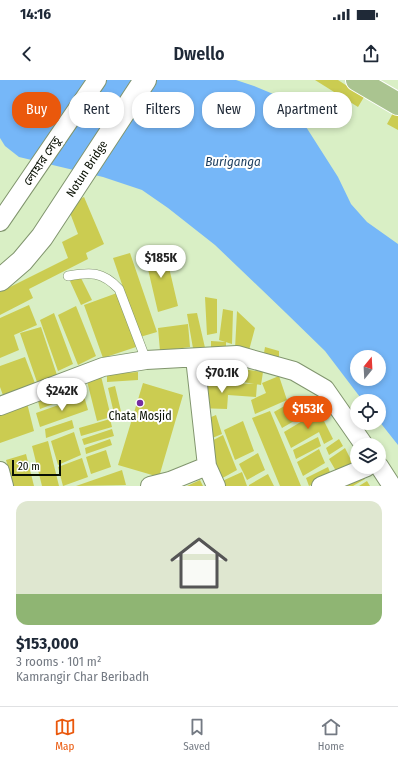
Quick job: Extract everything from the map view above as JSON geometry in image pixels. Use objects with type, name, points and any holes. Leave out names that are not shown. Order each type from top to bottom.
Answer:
[{"type":"highway","points":[[357,80],[398,104]]},
{"type":"street","name":"লোহার সেতু","points":[[0,222],[97,80]]},
{"type":"street","name":"Notun Bridge","points":[[0,280],[22,261],[42,237],[145,80]]},
{"type":"street","points":[[0,406],[103,367],[146,360],[236,355],[294,371],[325,389],[359,438]]},
{"type":"street","points":[[195,358],[207,466],[216,486]]},
{"type":"street","points":[[150,486],[170,481],[207,466]]},
{"type":"street","points":[[0,471],[4,486]]},
{"type":"street","points":[[321,486],[350,474]]},
{"type":"street","points":[[384,474],[392,486]]},
{"type":"lane","points":[[68,276],[85,273],[102,275],[119,289],[146,360]]},
{"type":"water","name":"Buriganga","points":[[0,80],[236,80],[268,92],[263,92],[263,128],[307,128],[338,177],[351,204],[367,222],[398,244],[398,445],[386,430],[386,394],[358,394],[352,386],[386,386],[386,350],[350,350],[350,384],[325,351],[215,245],[168,208],[142,190],[103,177],[19,157],[5,146],[0,138]]},
{"type":"building","points":[[315,80],[338,80],[364,97],[358,107],[352,103],[352,92],[334,92]]},
{"type":"building","points":[[393,113],[398,116],[398,130],[387,124]]},
{"type":"building","points":[[84,197],[104,244],[86,253],[88,259],[29,289],[33,298],[0,315],[0,292],[68,258],[62,242],[78,234],[67,205]]},
{"type":"building","points":[[164,246],[178,306],[158,312],[144,252]]},
{"type":"building","points":[[130,253],[157,332],[140,337],[113,258]]},
{"type":"building","points":[[80,276],[92,300],[81,305],[70,281]]},
{"type":"building","points":[[117,293],[136,347],[103,358],[84,305]]},
{"type":"building","points":[[205,297],[217,299],[217,333],[207,335]]},
{"type":"building","points":[[29,305],[37,325],[14,335],[19,350],[0,358],[0,318]]},
{"type":"building","points":[[76,306],[96,356],[78,365],[58,315]]},
{"type":"building","points":[[223,309],[233,311],[232,344],[219,340]]},
{"type":"building","points":[[237,311],[255,328],[248,354],[235,349]]},
{"type":"building","points":[[54,313],[73,364],[58,371],[40,320]]},
{"type":"building","points":[[197,313],[206,352],[194,354],[187,314]]},
{"type":"building","points":[[188,324],[190,347],[160,351],[158,328]]},
{"type":"building","points":[[41,327],[57,375],[37,382],[20,333]]},
{"type":"building","points":[[211,341],[226,342],[226,352],[211,351]]},
{"type":"building","points":[[265,347],[279,351],[279,363],[263,359]]},
{"type":"building","points":[[25,357],[36,386],[4,398],[0,387],[0,366]]},
{"type":"building","points":[[197,362],[263,372],[261,385],[195,374]]},
{"type":"building","points":[[138,372],[138,380],[107,382],[107,374]]},
{"type":"building","points":[[101,376],[111,417],[97,421],[87,381]]},
{"type":"building","points":[[279,376],[287,400],[255,414],[251,400],[266,393],[262,383]]},
{"type":"building","points":[[79,382],[82,393],[40,409],[37,397]]},
{"type":"building","points":[[200,382],[257,384],[256,397],[228,395],[227,409],[197,408]]},
{"type":"building","points":[[143,383],[183,395],[159,477],[118,465]]},
{"type":"building","points":[[115,386],[123,420],[116,422],[108,388]]},
{"type":"building","points":[[84,396],[88,410],[40,427],[36,413]]},
{"type":"building","points":[[300,397],[308,413],[282,428],[274,412]]},
{"type":"building","points":[[26,399],[34,431],[0,443],[0,409]]},
{"type":"building","points":[[270,411],[301,486],[280,486],[252,418]]},
{"type":"building","points":[[319,411],[333,439],[324,444],[319,432],[291,448],[284,432]]},
{"type":"building","points":[[216,415],[222,434],[205,441],[199,422]]},
{"type":"building","points":[[110,419],[112,427],[81,436],[79,428]]},
{"type":"building","points":[[72,420],[74,428],[46,438],[45,429]]},
{"type":"building","points":[[243,421],[254,451],[235,460],[224,430]]},
{"type":"building","points":[[112,429],[114,436],[84,445],[82,439]]},
{"type":"building","points":[[74,432],[81,455],[58,465],[51,441]]},
{"type":"building","points":[[223,435],[237,470],[219,480],[204,445]]},
{"type":"building","points":[[318,437],[321,446],[296,459],[293,450]]},
{"type":"building","points":[[110,439],[112,445],[86,454],[85,448]]},
{"type":"building","points":[[339,439],[343,446],[329,455],[326,448]]},
{"type":"building","points":[[48,441],[59,486],[42,486],[32,446]]},
{"type":"building","points":[[345,448],[350,458],[350,469],[339,476],[329,459]]},
{"type":"building","points":[[319,449],[325,463],[303,476],[297,462]]},
{"type":"building","points":[[106,450],[111,467],[91,474],[86,457]]},
{"type":"building","points":[[258,453],[265,470],[247,480],[239,464]]},
{"type":"building","points":[[26,454],[34,486],[13,486],[6,460]]},
{"type":"building","points":[[82,458],[88,477],[63,486],[58,467]]},
{"type":"building","points":[[328,467],[331,475],[309,486],[306,478]]},
{"type":"building","points":[[122,470],[126,485],[76,486]]},
{"type":"building","points":[[242,472],[247,486],[222,486],[220,482]]},
{"type":"building","points":[[268,474],[274,486],[249,486],[249,485]]},
{"type":"building","points":[[351,474],[362,474],[365,479],[353,486],[348,486],[344,478]]},
{"type":"building","points":[[200,480],[203,486],[187,486]]},
{"type":"building","points":[[367,481],[370,486],[359,486]]},
{"type":"place","name":"Chata Mosjid","points":[[140,403]]}]
